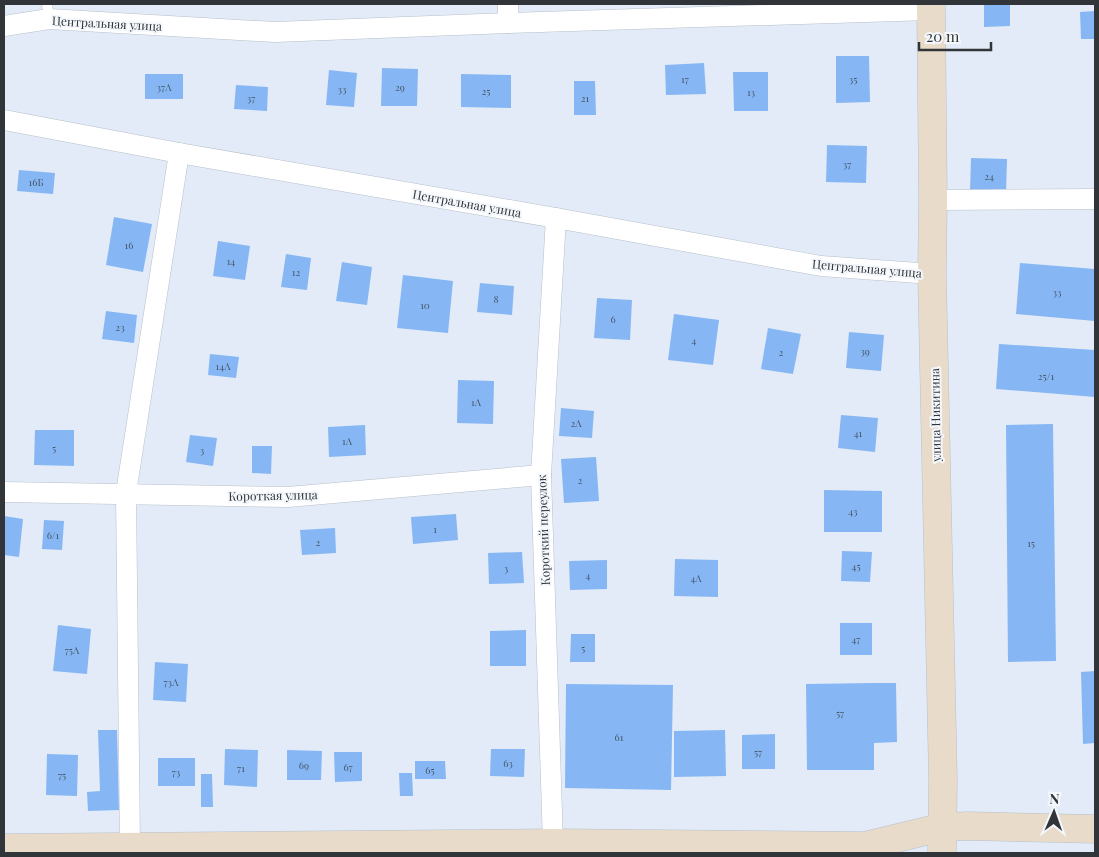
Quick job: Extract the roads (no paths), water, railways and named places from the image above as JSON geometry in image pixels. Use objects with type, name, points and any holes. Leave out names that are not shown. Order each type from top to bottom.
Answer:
[{"type":"main road","name":"улица Никитина","points":[[931,7],[932,274],[943,840]]},
{"type":"main road","points":[[4,848],[130,846],[179,849],[553,843],[873,850],[943,840],[968,826],[1095,829]]},
{"type":"street","name":"Центральная улица","points":[[4,26],[48,11],[275,32],[508,13],[931,7]]},
{"type":"street","name":"Центральная улица","points":[[4,120],[179,153],[821,266],[932,274]]},
{"type":"street","points":[[130,846],[126,493],[179,153]]},
{"type":"street","points":[[933,200],[1095,199]]},
{"type":"street","name":"Короткий переулок","points":[[553,843],[541,475],[556,218]]},
{"type":"street","name":"Короткая улица","points":[[4,492],[288,497],[541,475]]}]
